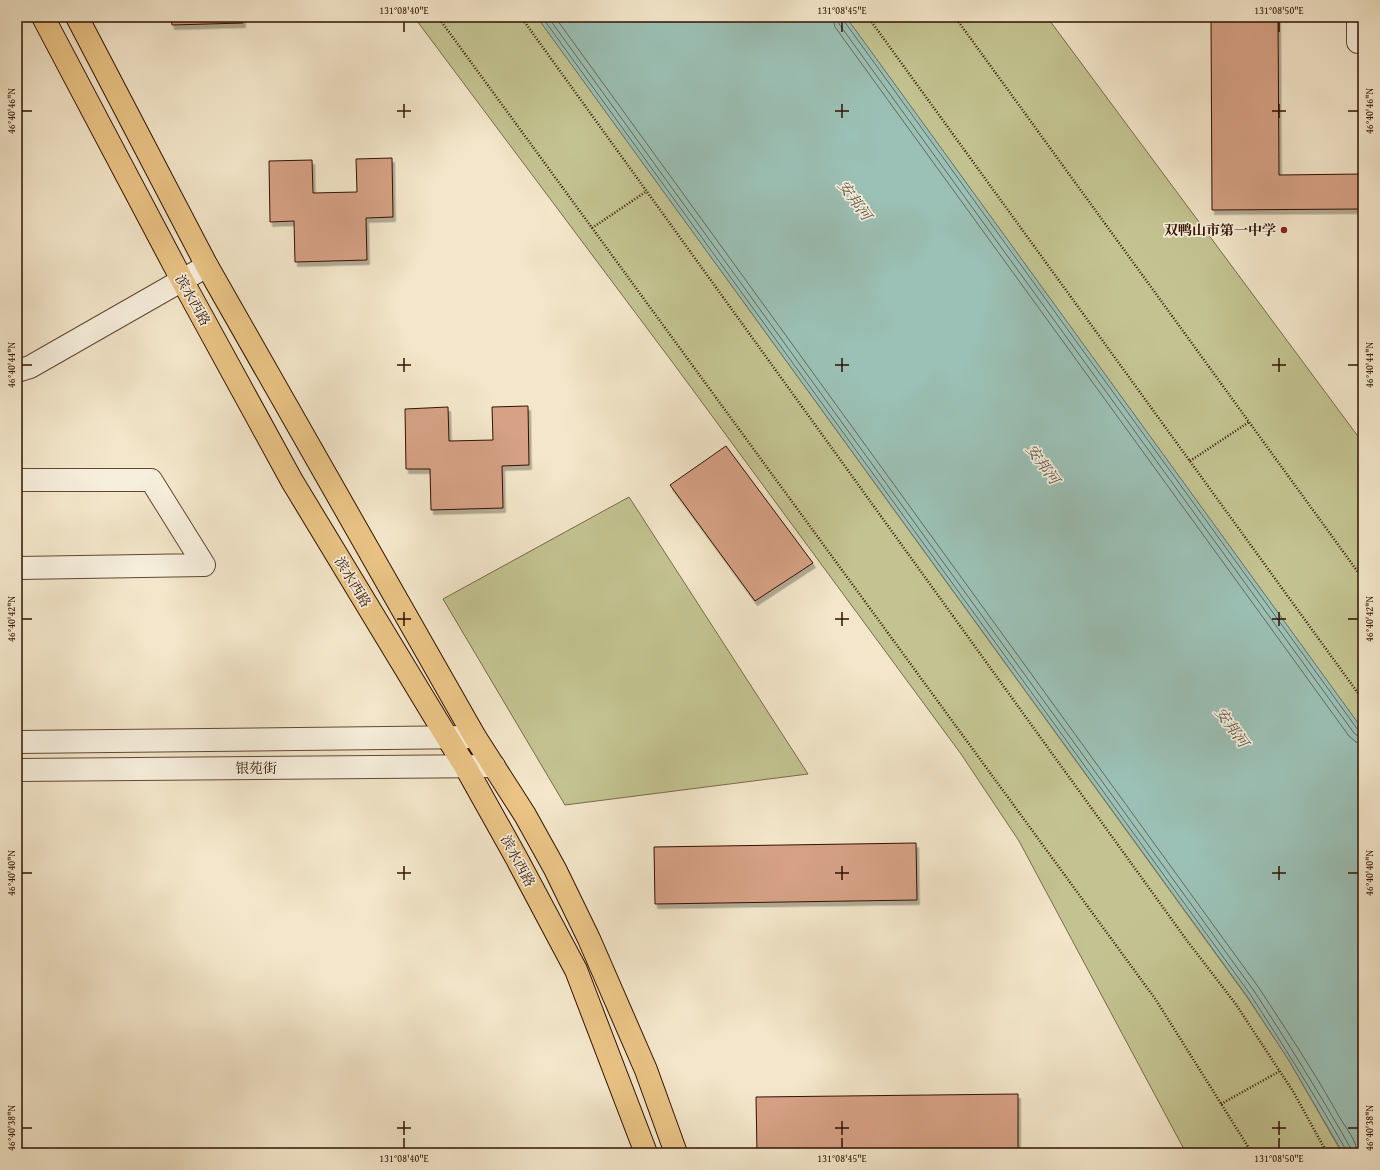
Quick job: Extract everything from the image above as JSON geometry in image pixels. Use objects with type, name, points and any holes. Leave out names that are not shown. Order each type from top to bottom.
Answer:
[{"type":"main road","name":"滨水西路","points":[[43,17],[182,280],[292,481],[466,766],[576,970],[646,1153]]},
{"type":"main road","name":"滨水西路","points":[[77,17],[207,266],[475,737],[525,815],[555,869],[589,939],[646,1070],[676,1153]]},
{"type":"street","points":[[1358,17],[1358,42],[1363,42]]},
{"type":"street","points":[[17,371],[30,367],[207,266]]},
{"type":"street","points":[[17,480],[151,480],[204,565],[19,568],[17,566]]},
{"type":"street","name":"银苑街","points":[[17,742],[475,737]]},
{"type":"street","name":"银苑街","points":[[17,770],[494,766]]},
{"type":"path","points":[[438,17],[1156,1000],[1252,1153]]},
{"type":"path","points":[[521,17],[1188,942],[1236,1003],[1294,1093],[1327,1153]]},
{"type":"path","points":[[868,17],[1363,700]]},
{"type":"path","points":[[955,17],[1363,579]]},
{"type":"path","points":[[592,228],[647,191]]},
{"type":"path","points":[[1190,461],[1249,422]]},
{"type":"path","points":[[1221,1104],[1280,1071]]},
{"type":"green space","points":[[414,17],[537,17],[1247,997],[1288,1059],[1342,1153],[1186,1153],[1019,841],[961,754],[673,363]]},
{"type":"green space","points":[[846,17],[1047,17],[1363,443],[1363,730]]},
{"type":"green space","points":[[629,497],[808,774],[565,805],[443,599]]},
{"type":"water","name":"安邦河","points":[[537,17],[846,17],[1363,730],[1363,1153],[1343,1153],[1288,1059],[1247,996]]},
{"type":"building","points":[[171,17],[243,17],[243,23],[172,25]]},
{"type":"building","points":[[1211,17],[1278,17],[1279,175],[1363,174],[1363,209],[1212,210]]},
{"type":"building","points":[[392,158],[393,217],[366,218],[367,260],[295,262],[294,221],[270,222],[269,161],[312,160],[313,193],[357,192],[356,159]]},
{"type":"building","points":[[528,406],[529,465],[502,466],[503,508],[431,510],[430,469],[406,469],[405,409],[448,407],[449,441],[493,440],[492,407]]},
{"type":"building","points":[[726,446],[813,563],[755,601],[670,485]]},
{"type":"building","points":[[916,843],[917,900],[655,904],[654,847]]},
{"type":"building","points":[[1018,1094],[1018,1150],[757,1153],[756,1097]]},
{"type":"place","name":"双鸭山市第一中学","points":[[1284,230]]}]
